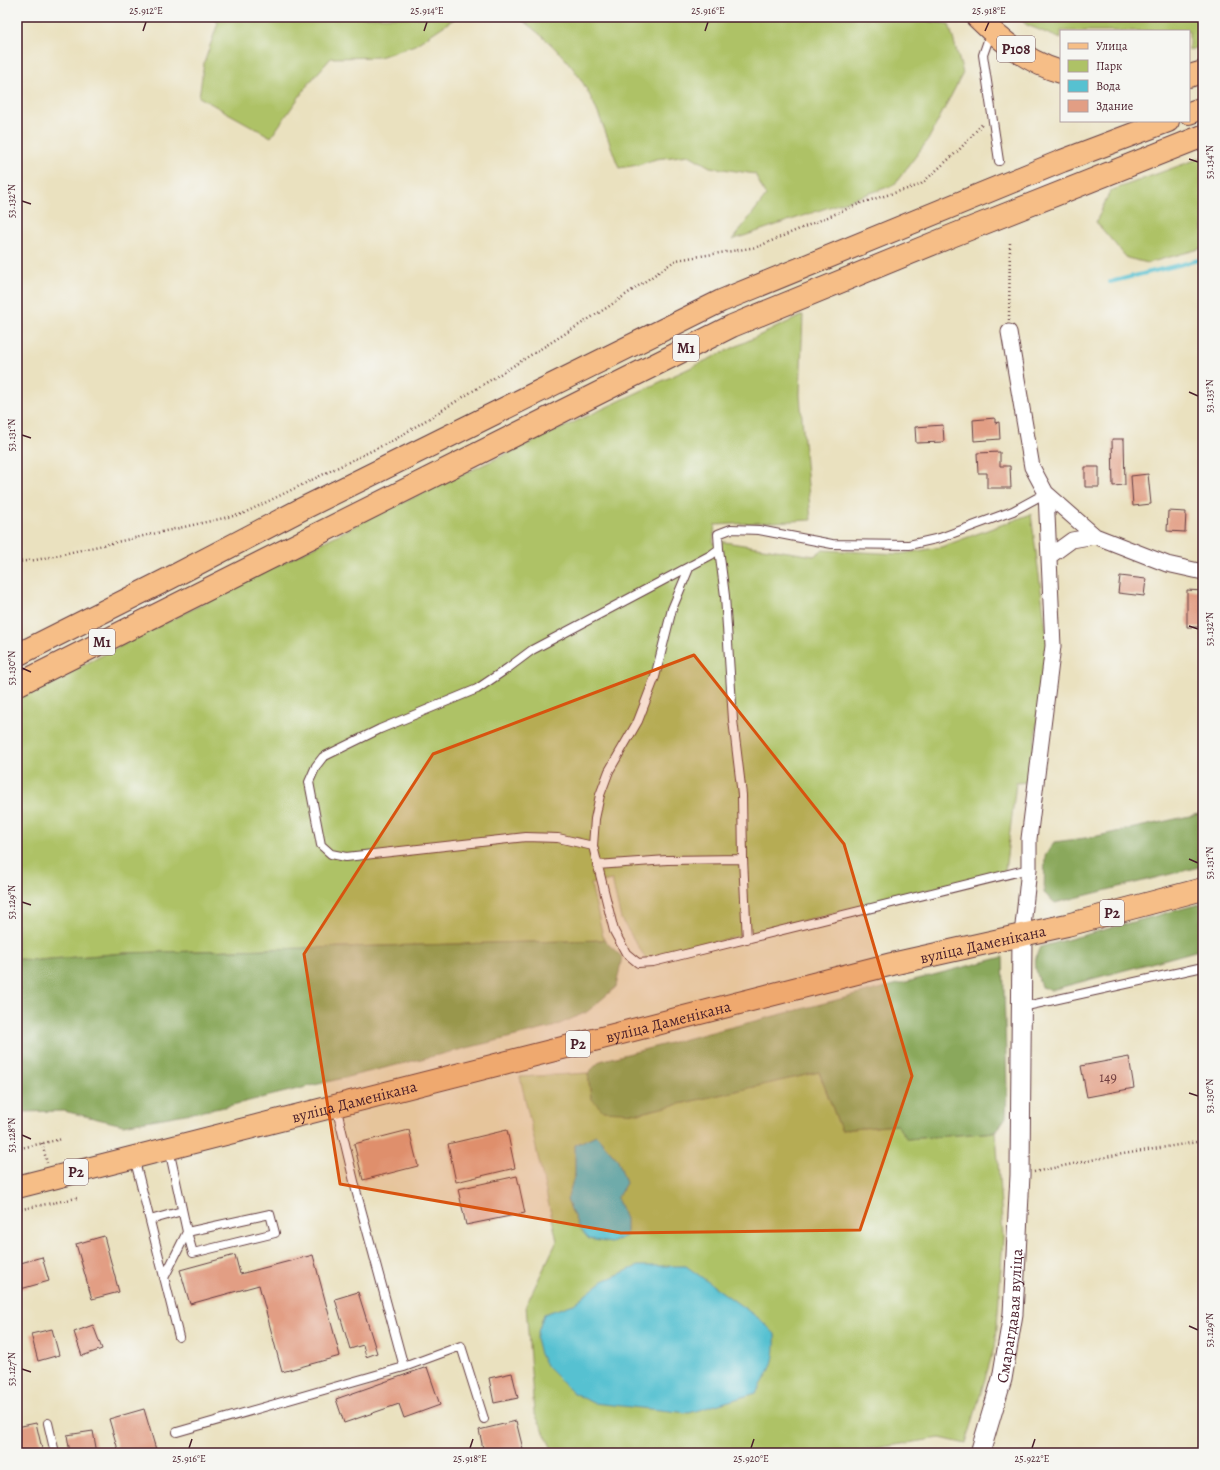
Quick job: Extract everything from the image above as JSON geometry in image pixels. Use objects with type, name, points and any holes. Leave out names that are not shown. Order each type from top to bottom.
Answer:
[{"type":"main road","name":"Р108","points":[[985,24],[1026,56],[1060,72]]},
{"type":"main road","points":[[1190,76],[1203,72]]},
{"type":"main road","points":[[1190,113],[1203,108]]},
{"type":"main road","name":"М1","points":[[17,656],[302,509],[720,301],[1055,164],[1165,122]]},
{"type":"main road","name":"М1","points":[[17,685],[732,326],[961,232],[1203,136]]},
{"type":"main road","name":"вуліца Даменікана","points":[[17,1187],[892,964],[1022,935],[1203,889]]},
{"type":"street","points":[[1009,332],[1032,467],[1046,493],[1095,536],[1168,564],[1203,572]]},
{"type":"street","points":[[1022,935],[1029,869],[1029,839],[1053,646],[1046,493]]},
{"type":"street","points":[[1050,556],[1072,540],[1095,536]]},
{"type":"street","name":"Смарагдавая вуліца","points":[[980,1453],[1002,1379],[1013,1314],[1020,1175],[1022,935]]},
{"type":"lane","points":[[985,24],[983,55],[999,161]]},
{"type":"lane","points":[[747,940],[743,859],[742,795],[733,720],[725,596],[718,534],[731,529],[759,530],[832,544],[909,545],[940,538],[1013,511],[1046,493]]},
{"type":"lane","points":[[592,846],[558,838],[526,837],[346,857],[331,854],[321,845],[310,782],[316,766],[323,757],[380,729],[477,689],[532,650],[719,550]]},
{"type":"lane","points":[[690,566],[672,609],[655,678],[638,721],[609,771],[600,795],[595,819],[592,846],[614,931],[626,953],[638,963],[653,962],[747,940],[1029,869]]},
{"type":"lane","points":[[597,865],[667,860],[743,859]]},
{"type":"lane","points":[[1021,1007],[1203,967]]},
{"type":"lane","points":[[336,1105],[357,1194],[404,1367]]},
{"type":"lane","points":[[169,1148],[182,1211],[187,1232],[193,1253],[274,1233],[270,1214],[187,1232]]},
{"type":"lane","points":[[134,1157],[179,1337]]},
{"type":"lane","points":[[150,1220],[182,1211]]},
{"type":"lane","points":[[164,1278],[187,1232]]},
{"type":"lane","points":[[177,1432],[404,1367],[462,1346],[484,1419]]},
{"type":"lane","points":[[48,1423],[55,1453]]},
{"type":"path","points":[[17,562],[36,560],[242,514],[394,440],[608,307],[676,260],[757,247],[861,203],[920,185],[958,150],[992,114]]},
{"type":"path","points":[[1009,332],[1010,240]]},
{"type":"path","points":[[17,1151],[20,1148],[62,1139]]},
{"type":"path","points":[[1020,1175],[1111,1156],[1203,1141]]},
{"type":"path","points":[[17,1210],[77,1198]]},
{"type":"highlighted area","points":[[694,655],[844,844],[912,1076],[860,1230],[621,1233],[340,1184],[304,954],[433,754]]},
{"type":"green space","points":[[212,17],[457,17],[415,45],[380,57],[331,58],[309,83],[271,137],[199,97],[204,63],[218,23]]},
{"type":"green space","points":[[518,17],[898,17],[949,24],[963,73],[928,140],[894,185],[732,240],[766,196],[755,174],[710,167],[689,155],[656,159],[638,165],[619,168],[594,103],[580,78],[554,47]]},
{"type":"green space","points":[[1017,17],[1203,17],[1203,46],[1190,50],[1190,30],[1060,30],[1060,39],[1027,25]]},
{"type":"green space","points":[[1203,157],[1203,248],[1148,263],[1127,258],[1096,222],[1110,191]]},
{"type":"green space","points":[[803,315],[800,395],[811,520],[715,525],[713,544],[718,541],[814,556],[822,550],[900,554],[941,547],[1031,514],[1048,644],[1029,782],[1016,783],[1005,871],[646,959],[621,919],[612,880],[591,884],[604,940],[125,953],[39,960],[17,959],[17,699],[376,515]]},
{"type":"green space","points":[[1203,813],[1203,866],[1055,903],[1044,893],[1045,856],[1054,842],[1093,837]]},
{"type":"green space","points":[[1203,903],[1203,949],[1051,990],[1041,987],[1035,962],[1040,947]]},
{"type":"green space","points":[[604,940],[622,957],[616,987],[587,1012],[553,1027],[220,1108],[123,1125],[64,1111],[22,1112],[17,1114],[17,959],[39,960],[125,953]]},
{"type":"green space","points":[[1003,957],[1007,1089],[1006,1117],[996,1132],[907,1139],[897,1125],[841,1130],[819,1072],[640,1113],[603,1111],[591,1098],[588,1073],[600,1061]]},
{"type":"green space","points":[[819,1072],[841,1130],[897,1125],[907,1139],[996,1132],[1003,1238],[996,1341],[966,1444],[940,1438],[845,1453],[554,1453],[534,1412],[526,1305],[557,1241],[520,1077],[588,1073],[591,1098],[640,1113]]},
{"type":"water","points":[[596,1135],[618,1160],[626,1183],[617,1198],[626,1219],[626,1236],[611,1243],[589,1239],[579,1228],[567,1200],[575,1174],[575,1145]]},
{"type":"water","points":[[638,1266],[686,1266],[761,1320],[775,1334],[775,1352],[772,1365],[756,1393],[689,1413],[593,1403],[572,1392],[547,1367],[540,1354],[536,1338],[544,1314],[574,1304],[603,1281]]},
{"type":"building","points":[[995,418],[995,423],[999,422],[1000,439],[974,441],[973,420]]},
{"type":"building","points":[[943,425],[944,442],[916,443],[915,427]]},
{"type":"building","points":[[1112,439],[1124,439],[1125,485],[1113,486]]},
{"type":"building","points":[[1000,452],[1000,466],[1010,466],[1011,488],[987,488],[987,473],[978,473],[977,453]]},
{"type":"building","points":[[1085,467],[1099,467],[1099,487],[1085,487]]},
{"type":"building","points":[[1148,474],[1151,504],[1133,506],[1131,476]]},
{"type":"building","points":[[1168,511],[1186,512],[1185,532],[1167,531]]},
{"type":"building","points":[[1120,576],[1146,579],[1144,596],[1118,593]]},
{"type":"building","points":[[1187,590],[1203,591],[1203,627],[1187,627]]},
{"type":"building","points":[[1203,1012],[1203,1025],[1202,1026],[1200,1013]]},
{"type":"building","points":[[1129,1057],[1134,1088],[1087,1097],[1081,1066]]},
{"type":"building","points":[[409,1130],[418,1166],[363,1180],[354,1144]]},
{"type":"building","points":[[507,1130],[515,1168],[456,1182],[448,1144]]},
{"type":"building","points":[[517,1176],[525,1213],[466,1225],[458,1189]]},
{"type":"building","points":[[104,1236],[119,1292],[92,1299],[76,1244]]},
{"type":"building","points":[[235,1255],[240,1274],[313,1255],[340,1356],[282,1372],[259,1285],[190,1304],[180,1270]]},
{"type":"building","points":[[42,1257],[49,1281],[17,1290],[17,1264]]},
{"type":"building","points":[[358,1292],[377,1353],[366,1357],[363,1345],[350,1349],[335,1299]]},
{"type":"building","points":[[93,1325],[102,1349],[82,1356],[74,1332]]},
{"type":"building","points":[[52,1329],[59,1355],[38,1361],[31,1334]]},
{"type":"building","points":[[427,1367],[440,1405],[404,1418],[399,1404],[344,1423],[336,1399]]},
{"type":"building","points":[[512,1373],[518,1398],[494,1403],[489,1378]]},
{"type":"building","points":[[144,1409],[157,1453],[119,1453],[109,1419]]},
{"type":"building","points":[[516,1421],[524,1453],[484,1453],[479,1430]]},
{"type":"building","points":[[36,1423],[43,1453],[17,1453],[17,1427]]},
{"type":"building","points":[[93,1431],[97,1453],[70,1453],[67,1435]]},
{"type":"waterway","points":[[1110,282],[1203,259]]}]
